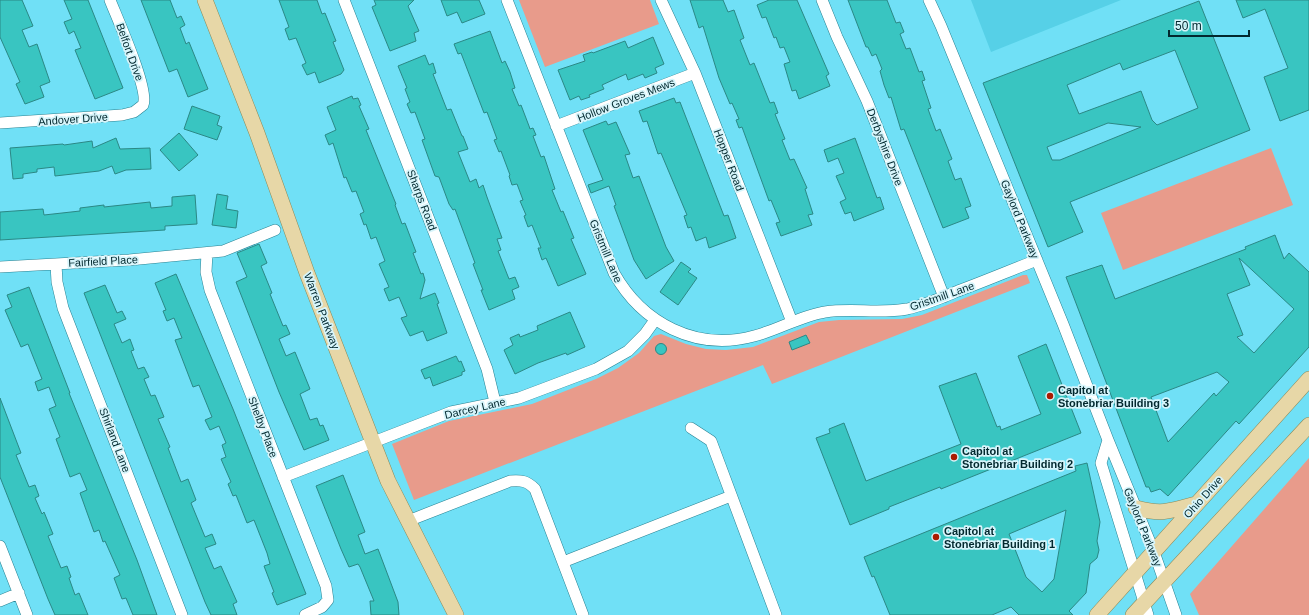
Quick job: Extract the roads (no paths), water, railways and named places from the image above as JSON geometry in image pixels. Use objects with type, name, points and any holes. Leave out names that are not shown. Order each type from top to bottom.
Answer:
[{"type":"main road","name":"Warren Parkway","points":[[205,0],[257,133],[307,273],[388,481],[456,615]]},
{"type":"main road","name":"Ohio Drive","points":[[1097,615],[1309,378]]},
{"type":"main road","points":[[1133,615],[1145,609],[1164,581],[1309,425]]},
{"type":"main road","points":[[1136,508],[1154,513],[1173,511],[1196,504]]},
{"type":"street","name":"Belfort Drive","points":[[110,0],[137,71],[144,94],[143,105]]},
{"type":"street","name":"Sharps Road","points":[[344,0],[487,369],[495,402]]},
{"type":"street","name":"Gristmill Lane","points":[[507,0],[614,273],[630,298],[655,320],[670,329],[689,336],[720,340],[754,336],[792,322],[826,312],[908,308],[944,297],[1037,260]]},
{"type":"street","name":"Hopper Road","points":[[661,0],[695,72],[792,322]]},
{"type":"street","name":"Derbyshire Drive","points":[[822,0],[841,46],[867,101],[944,297]]},
{"type":"street","name":"Gaylord Parkway","points":[[929,0],[1037,260],[1154,552],[1176,615]]},
{"type":"street","name":"Hollow Groves Mews","points":[[556,126],[695,72]]},
{"type":"street","name":"Andover Drive","points":[[0,123],[122,115],[134,112],[143,105]]},
{"type":"street","name":"Fairfield Place","points":[[0,267],[129,260],[223,251],[275,230]]},
{"type":"street","name":"Shelby Place","points":[[207,253],[206,272],[210,290],[326,586],[328,600],[322,607],[305,615]]},
{"type":"street","name":"Shirland Lane","points":[[56,264],[57,282],[63,308],[182,615]]},
{"type":"street","name":"Darcey Lane","points":[[283,478],[450,412],[532,394],[605,365],[633,346],[655,320]]},
{"type":"street","points":[[691,428],[711,441],[776,615]]},
{"type":"street","name":"Gaylord Parkway","points":[[1108,440],[1101,463],[1145,609]]},
{"type":"street","points":[[408,521],[510,481],[520,480],[528,482],[535,489],[583,615]]},
{"type":"street","points":[[564,562],[731,496]]},
{"type":"street","points":[[0,546],[27,615]]},
{"type":"street","points":[[0,601],[18,594]]},
{"type":"place","name":"Capitol at Stonebriar Building 3","points":[[1050,396]]},
{"type":"place","name":"Capitol at Stonebriar Building 2","points":[[954,457]]},
{"type":"place","name":"Capitol at Stonebriar Building 1","points":[[936,537]]}]
